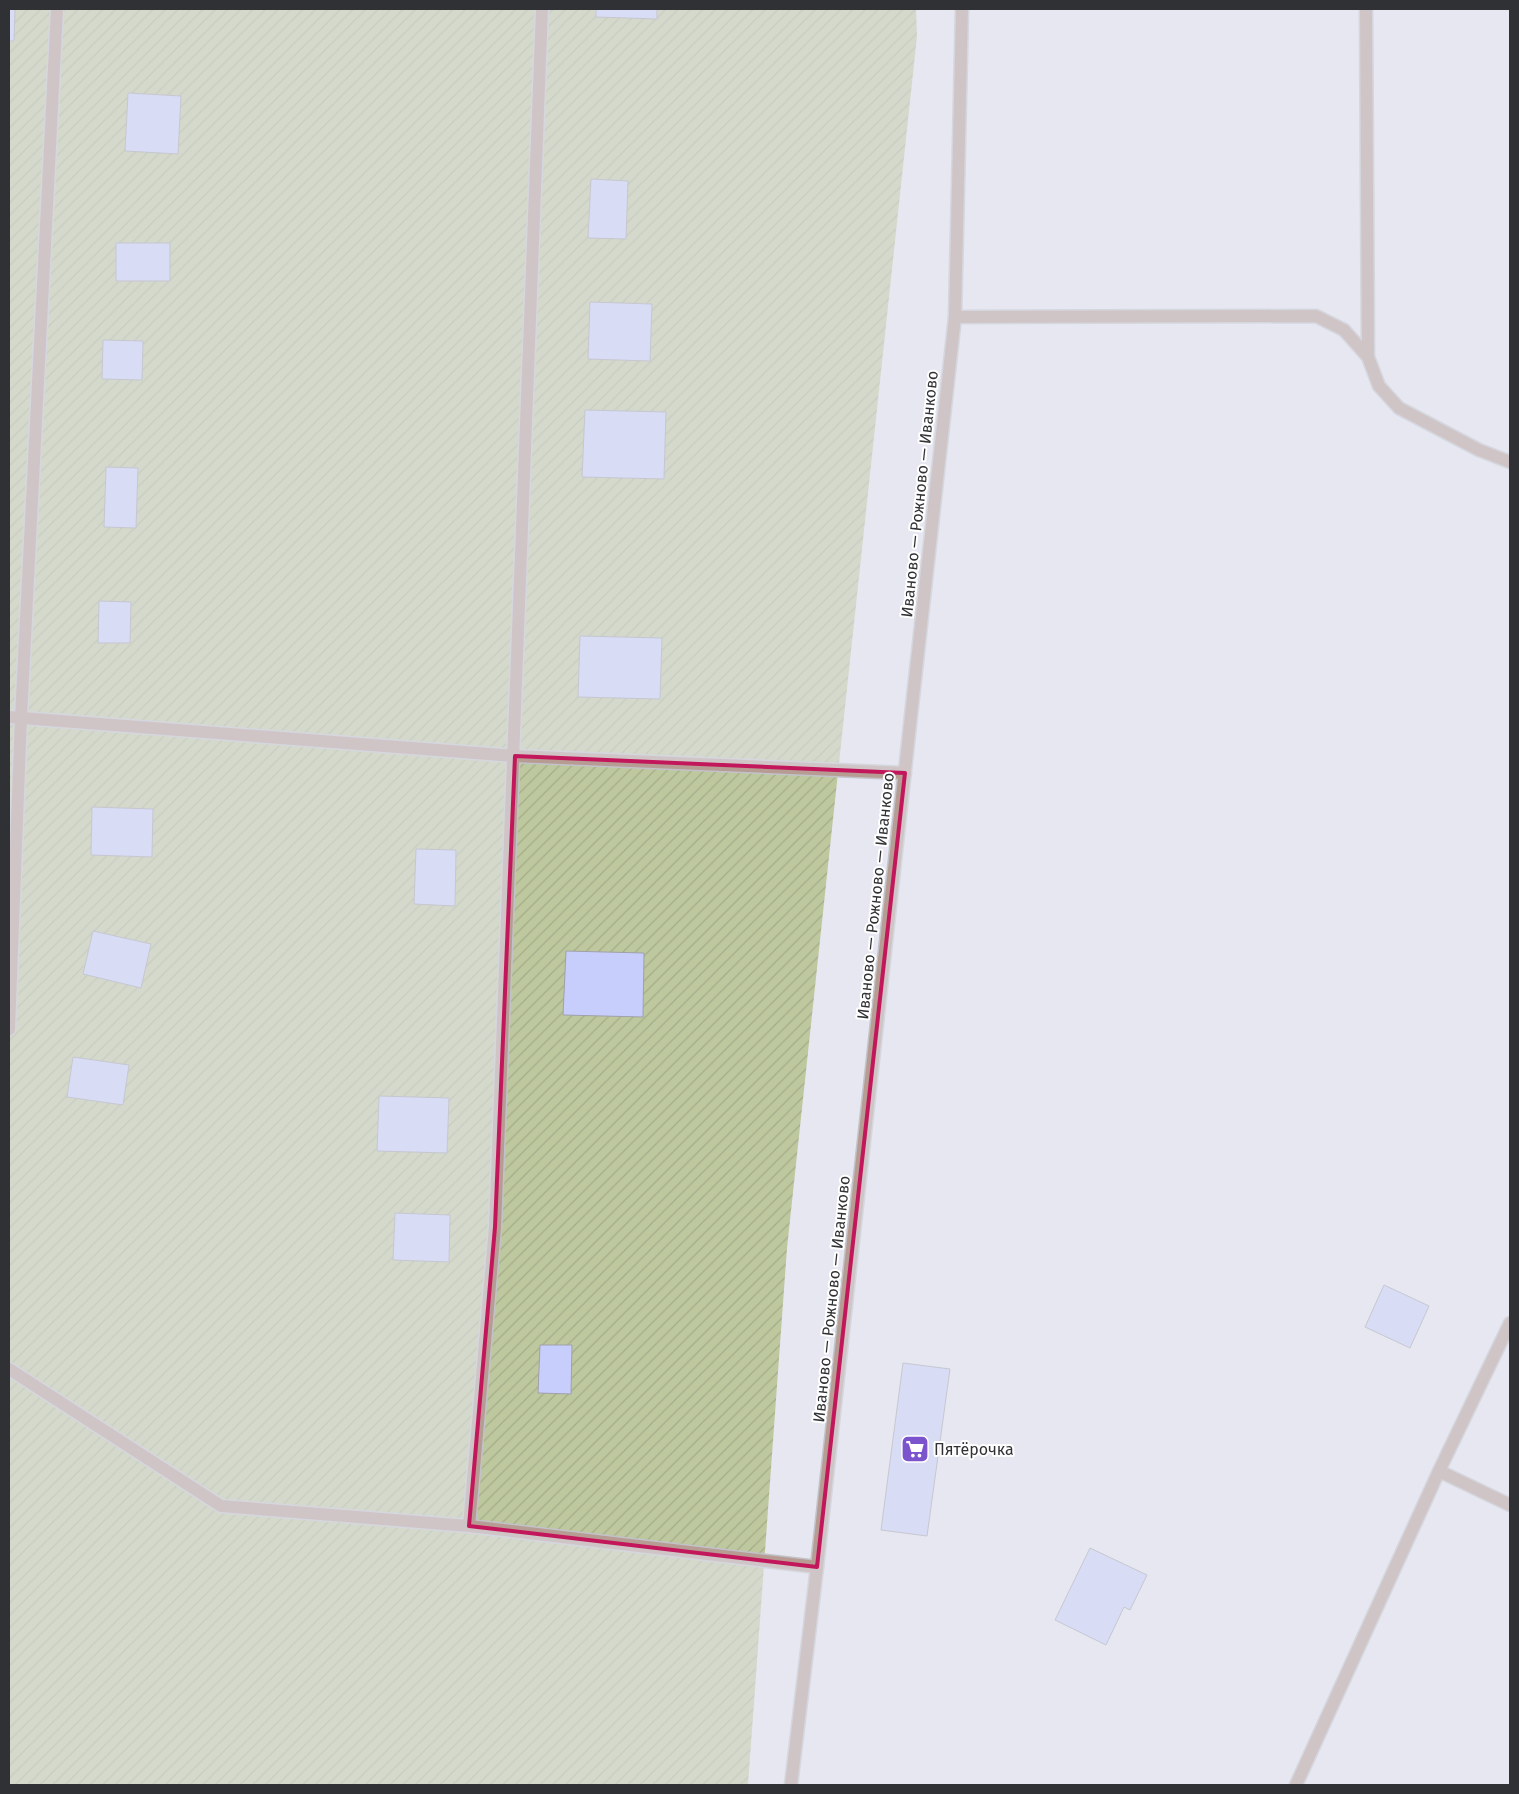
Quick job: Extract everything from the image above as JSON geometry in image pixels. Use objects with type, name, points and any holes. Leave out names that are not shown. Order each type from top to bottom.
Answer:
[{"type":"street","points":[[9,1029],[15,717],[57,9]]},
{"type":"street","points":[[469,1526],[496,1227],[542,9]]},
{"type":"street","name":"Иваново — Рожново — Иванково","points":[[791,1785],[817,1567],[955,317],[962,9]]},
{"type":"street","points":[[1366,9],[1368,357],[1379,386],[1399,408],[1479,450],[1510,462]]},
{"type":"street","points":[[955,317],[1316,316],[1344,330],[1368,357]]},
{"type":"street","points":[[15,717],[515,756],[905,773]]},
{"type":"street","points":[[1296,1785],[1439,1471],[1510,1323]]},
{"type":"street","points":[[9,1368],[221,1506],[469,1526],[817,1567]]},
{"type":"street","points":[[1439,1471],[1510,1505]]},
{"type":"highlighted area","points":[[515,756],[905,773],[817,1567],[469,1526],[495,1227]]},
{"type":"green space","points":[[9,9],[916,9],[917,36],[787,1248],[748,1785],[9,1785]]},
{"type":"building","points":[[9,9],[15,9],[14,41],[9,41]]},
{"type":"building","points":[[596,9],[657,9],[657,19],[596,17]]},
{"type":"building","points":[[128,93],[181,96],[178,154],[125,151]]},
{"type":"building","points":[[591,179],[628,181],[626,239],[588,238]]},
{"type":"building","points":[[116,243],[170,243],[170,281],[116,281]]},
{"type":"building","points":[[590,302],[652,304],[650,361],[588,359]]},
{"type":"building","points":[[103,340],[143,341],[142,380],[102,379]]},
{"type":"building","points":[[585,410],[666,412],[664,479],[582,477]]},
{"type":"building","points":[[106,467],[138,468],[136,528],[104,527]]},
{"type":"building","points":[[99,601],[131,602],[130,643],[98,643]]},
{"type":"building","points":[[580,636],[662,638],[660,699],[578,697]]},
{"type":"building","points":[[92,807],[153,809],[152,857],[91,855]]},
{"type":"building","points":[[416,849],[456,850],[455,906],[414,904]]},
{"type":"building","points":[[93,931],[151,944],[141,988],[83,974]]},
{"type":"building","points":[[566,951],[644,953],[643,1017],[563,1015]]},
{"type":"building","points":[[73,1057],[129,1065],[123,1105],[67,1097]]},
{"type":"building","points":[[379,1096],[449,1098],[447,1153],[377,1151]]},
{"type":"building","points":[[395,1213],[450,1215],[449,1262],[393,1260]]},
{"type":"building","points":[[1384,1285],[1429,1306],[1410,1348],[1365,1327]]},
{"type":"building","points":[[540,1345],[572,1345],[571,1394],[538,1393]]},
{"type":"building","name":"Пятёрочка","points":[[903,1363],[950,1369],[927,1536],[881,1530]]},
{"type":"building","points":[[1090,1548],[1147,1575],[1130,1610],[1124,1607],[1106,1645],[1055,1620]]},
{"type":"place","name":"Пятёрочка","points":[[915,1449]]}]
